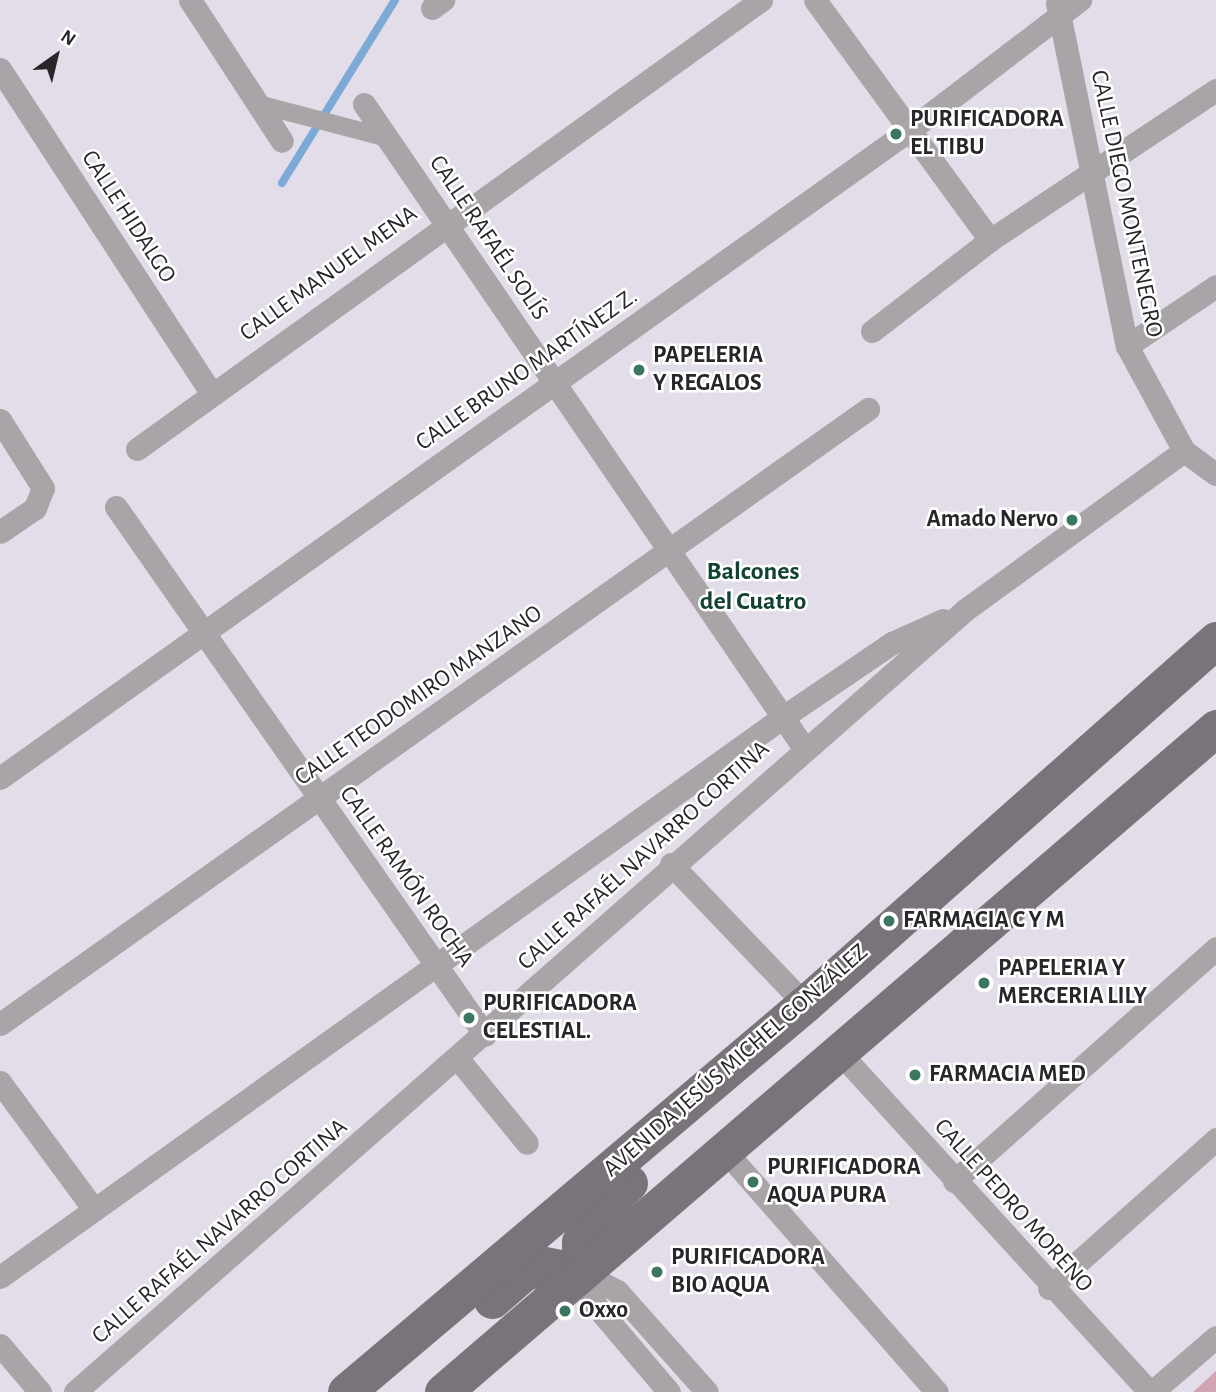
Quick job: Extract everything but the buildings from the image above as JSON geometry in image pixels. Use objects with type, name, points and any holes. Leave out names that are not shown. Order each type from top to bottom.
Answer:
[{"type":"main road","name":"AVENIDA JESÚS MICHEL GONZÁLEZ","points":[[346,1392],[805,1004],[1216,640]]},
{"type":"main road","points":[[443,1392],[1216,728]]},
{"type":"main road","points":[[581,1272],[580,1242],[595,1214],[757,1070],[805,1004]]},
{"type":"main road","points":[[385,1392],[523,1273],[544,1265],[581,1272]]},
{"type":"street","points":[[190,0],[265,106],[282,141]]},
{"type":"street","name":"CALLE MANUEL MENA","points":[[137,449],[445,222],[761,0]]},
{"type":"street","points":[[815,0],[990,240]]},
{"type":"street","name":"CALLE BRUNO MARTÍNEZ Z.","points":[[0,778],[911,129],[1058,8],[1080,0]]},
{"type":"street","name":"CALLE DIEGO MONTENEGRO","points":[[1058,8],[1128,346],[1184,450],[1216,474]]},
{"type":"street","name":"CALLE HIDALGO","points":[[0,69],[212,394]]},
{"type":"street","points":[[872,331],[990,240],[1092,176],[1216,90]]},
{"type":"street","name":"CALLE RAFAÉL SOLÍS","points":[[364,104],[381,136],[445,222],[804,748]]},
{"type":"street","points":[[265,106],[381,136]]},
{"type":"street","points":[[1128,346],[1216,286]]},
{"type":"street","name":"CALLE TEODOMIRO MANZANO","points":[[0,1024],[868,409]]},
{"type":"street","points":[[0,420],[43,495],[0,532]]},
{"type":"street","name":"CALLE RAFAÉL NAVARRO CORTINA","points":[[75,1392],[459,1060],[671,864],[965,610],[1184,450]]},
{"type":"street","name":"CALLE RAMÓN ROCHA","points":[[116,507],[485,1035]]},
{"type":"street","name":"CALLE RAFAÉL NAVARRO CORTINA","points":[[0,1277],[783,717],[892,643],[965,610]]},
{"type":"street","points":[[671,864],[805,1004]]},
{"type":"street","points":[[954,1181],[1216,948]]},
{"type":"street","name":"CALLE PEDRO MORENO","points":[[840,1053],[1049,1288],[1151,1392]]},
{"type":"street","points":[[459,1060],[527,1143]]},
{"type":"street","points":[[0,1082],[93,1208]]},
{"type":"street","points":[[1049,1288],[1216,1139]]},
{"type":"street","points":[[725,1151],[936,1392]]},
{"type":"street","points":[[581,1272],[596,1306],[669,1392]]},
{"type":"street","points":[[581,1272],[617,1291],[706,1392]]},
{"type":"street","points":[[1151,1392],[1216,1337]]},
{"type":"street","points":[[0,1345],[40,1392]]},
{"type":"shaded area","points":[[1216,1371],[1216,1392],[1193,1392]]},
{"type":"waterway","points":[[282,183],[395,0]]},
{"type":"place","name":"PURIFICADORA EL TIBU","points":[[896,134]]},
{"type":"place","name":"PAPELERIA Y REGALOS","points":[[639,370]]},
{"type":"place","name":"Amado Nervo","points":[[1072,520]]},
{"type":"place","name":"FARMACIA C Y M","points":[[889,921]]},
{"type":"place","name":"PAPELERIA Y MERCERIA LILY","points":[[984,983]]},
{"type":"place","name":"PURIFICADORA CELESTIAL.","points":[[469,1018]]},
{"type":"place","name":"FARMACIA MED","points":[[915,1075]]},
{"type":"place","name":"PURIFICADORA AQUA PURA","points":[[753,1182]]},
{"type":"place","name":"PURIFICADORA BIO AQUA","points":[[657,1272]]},
{"type":"place","name":"Oxxo","points":[[565,1311]]},
{"type":"district","name":"Balcones del Cuatro","points":[[753,587]]}]
